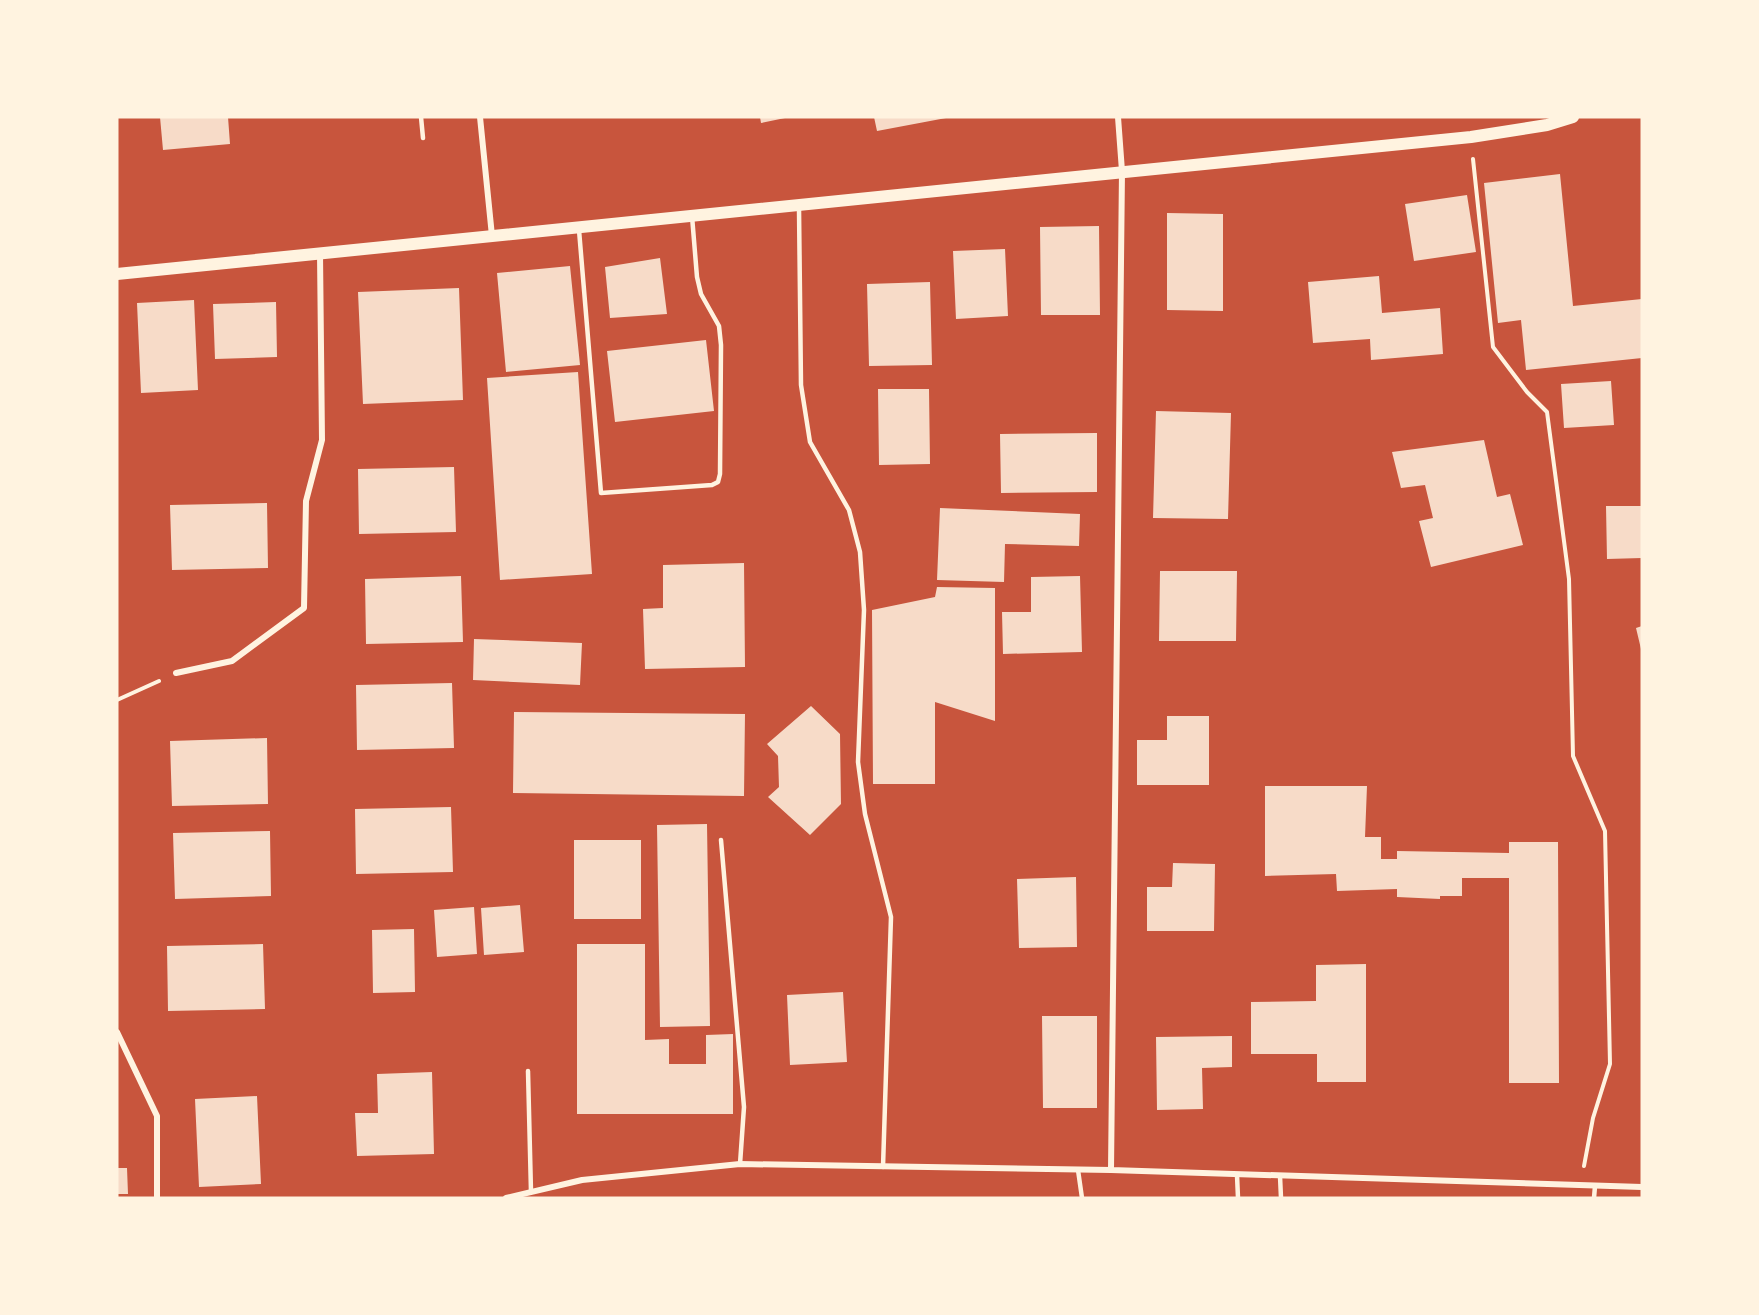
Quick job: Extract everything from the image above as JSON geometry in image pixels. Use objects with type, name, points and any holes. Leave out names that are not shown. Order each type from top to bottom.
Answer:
[{"type":"main road","points":[[117,274],[1471,137],[1547,125],[1573,117]]},
{"type":"street","points":[[480,117],[492,236]]},
{"type":"street","points":[[1112,1170],[1122,171],[1118,117]]},
{"type":"street","points":[[176,673],[232,661],[304,608],[306,501],[322,440],[320,254]]},
{"type":"street","points":[[117,1032],[157,1116],[156,1198]]},
{"type":"street","points":[[506,1198],[582,1180],[740,1164],[1112,1170],[1642,1187]]},
{"type":"lane","points":[[421,117],[423,138]]},
{"type":"lane","points":[[799,205],[801,385],[810,442],[849,510],[860,552],[864,610],[858,762],[866,813],[891,917],[883,1167]]},
{"type":"lane","points":[[579,227],[601,493],[712,485],[718,482],[720,474],[721,345],[718,326],[701,294],[697,276],[692,216]]},
{"type":"lane","points":[[721,840],[744,1107],[740,1164]]},
{"type":"lane","points":[[528,1071],[531,1192]]},
{"type":"lane","points":[[1078,1170],[1082,1198]]},
{"type":"lane","points":[[1237,1175],[1238,1198]]},
{"type":"lane","points":[[1280,1176],[1281,1198]]},
{"type":"lane","points":[[1594,1198],[1595,1186]]},
{"type":"path","points":[[1471,137],[1493,348],[1527,392],[1547,412],[1569,579],[1574,756],[1605,831],[1610,1064],[1593,1118],[1581,1185]]},
{"type":"path","points":[[117,700],[176,673]]},
{"type":"building","points":[[160,117],[228,117],[230,144],[163,150]]},
{"type":"building","points":[[760,117],[785,117],[785,118],[761,123]]},
{"type":"building","points":[[874,117],[946,117],[946,118],[877,131]]},
{"type":"building","points":[[1560,174],[1573,306],[1642,299],[1642,358],[1526,370],[1521,320],[1498,323],[1484,183]]},
{"type":"building","points":[[1467,195],[1476,252],[1414,261],[1405,204]]},
{"type":"building","points":[[1167,213],[1223,214],[1223,311],[1167,310]]},
{"type":"building","points":[[1099,226],[1100,315],[1041,315],[1040,227]]},
{"type":"building","points":[[1005,249],[1008,316],[956,319],[953,251]]},
{"type":"building","points":[[660,258],[667,314],[610,318],[605,267]]},
{"type":"building","points":[[570,266],[580,365],[506,372],[497,273]]},
{"type":"building","points":[[1379,276],[1382,313],[1440,308],[1443,354],[1371,360],[1370,339],[1313,343],[1308,282]]},
{"type":"building","points":[[930,282],[932,365],[869,366],[867,284]]},
{"type":"building","points":[[459,288],[463,400],[363,404],[358,292]]},
{"type":"building","points":[[194,300],[198,390],[141,393],[137,303]]},
{"type":"building","points":[[276,302],[277,357],[215,359],[213,304]]},
{"type":"building","points":[[706,340],[714,411],[615,422],[607,351]]},
{"type":"building","points":[[578,372],[592,574],[500,580],[487,378]]},
{"type":"building","points":[[1611,381],[1614,425],[1564,428],[1561,384]]},
{"type":"building","points":[[878,389],[929,389],[930,464],[879,465]]},
{"type":"building","points":[[1156,411],[1231,413],[1228,519],[1153,518]]},
{"type":"building","points":[[1097,433],[1097,492],[1001,493],[1000,434]]},
{"type":"building","points":[[1484,440],[1497,497],[1510,494],[1523,545],[1431,567],[1419,521],[1433,518],[1425,485],[1401,488],[1392,452]]},
{"type":"building","points":[[454,467],[456,532],[359,534],[358,469]]},
{"type":"building","points":[[267,503],[268,568],[172,570],[170,505]]},
{"type":"building","points":[[1606,506],[1642,506],[1642,558],[1607,559]]},
{"type":"building","points":[[940,508],[1080,514],[1079,546],[1005,544],[1004,582],[937,580]]},
{"type":"building","points":[[744,563],[745,667],[645,669],[643,609],[663,608],[663,565]]},
{"type":"building","points":[[1160,571],[1237,571],[1236,641],[1159,641]]},
{"type":"building","points":[[461,576],[463,642],[366,644],[365,579]]},
{"type":"building","points":[[1080,576],[1082,652],[1003,654],[1002,612],[1031,612],[1031,577]]},
{"type":"building","points":[[937,587],[995,588],[995,721],[935,702],[935,784],[873,784],[872,610],[935,597]]},
{"type":"building","points":[[1642,626],[1642,649],[1641,649],[1636,628]]},
{"type":"building","points":[[474,639],[582,643],[580,685],[473,680]]},
{"type":"building","points":[[452,683],[454,748],[357,750],[356,685]]},
{"type":"building","points":[[811,706],[840,734],[841,804],[810,835],[768,797],[779,787],[778,756],[767,744]]},
{"type":"building","points":[[514,712],[745,714],[744,796],[513,793]]},
{"type":"building","points":[[1167,716],[1209,716],[1209,785],[1137,785],[1137,740],[1167,740]]},
{"type":"building","points":[[267,738],[268,804],[172,806],[170,741]]},
{"type":"building","points":[[1265,786],[1367,786],[1365,837],[1381,837],[1381,859],[1397,859],[1397,851],[1509,853],[1509,842],[1558,842],[1559,1083],[1509,1083],[1509,878],[1462,878],[1462,896],[1440,896],[1440,899],[1397,897],[1397,889],[1337,891],[1336,874],[1265,876]]},
{"type":"building","points":[[451,807],[453,872],[356,874],[355,809]]},
{"type":"building","points":[[707,824],[710,1026],[660,1027],[657,825]]},
{"type":"building","points":[[270,831],[271,896],[175,899],[173,833]]},
{"type":"building","points":[[574,840],[641,840],[641,919],[574,919]]},
{"type":"building","points":[[1173,863],[1215,864],[1214,931],[1147,931],[1147,887],[1172,887]]},
{"type":"building","points":[[1076,877],[1077,947],[1019,948],[1017,879]]},
{"type":"building","points":[[520,905],[524,952],[484,955],[481,908]]},
{"type":"building","points":[[474,907],[477,954],[437,957],[434,910]]},
{"type":"building","points":[[414,929],[415,992],[373,993],[372,930]]},
{"type":"building","points":[[263,944],[265,1009],[168,1011],[167,946]]},
{"type":"building","points":[[577,944],[645,944],[645,1040],[669,1039],[669,1064],[706,1064],[706,1035],[733,1034],[733,1114],[577,1114]]},
{"type":"building","points":[[1366,964],[1366,1082],[1317,1082],[1317,1054],[1251,1054],[1251,1002],[1316,1001],[1316,965]]},
{"type":"building","points":[[843,992],[847,1062],[790,1065],[787,995]]},
{"type":"building","points":[[1042,1016],[1097,1016],[1097,1108],[1043,1108]]},
{"type":"building","points":[[1232,1036],[1232,1067],[1202,1068],[1203,1109],[1157,1110],[1156,1037]]},
{"type":"building","points":[[432,1072],[434,1154],[357,1156],[355,1113],[378,1113],[377,1074]]},
{"type":"building","points":[[257,1096],[261,1184],[199,1187],[195,1099]]},
{"type":"building","points":[[117,1168],[127,1168],[128,1194],[117,1194]]}]
